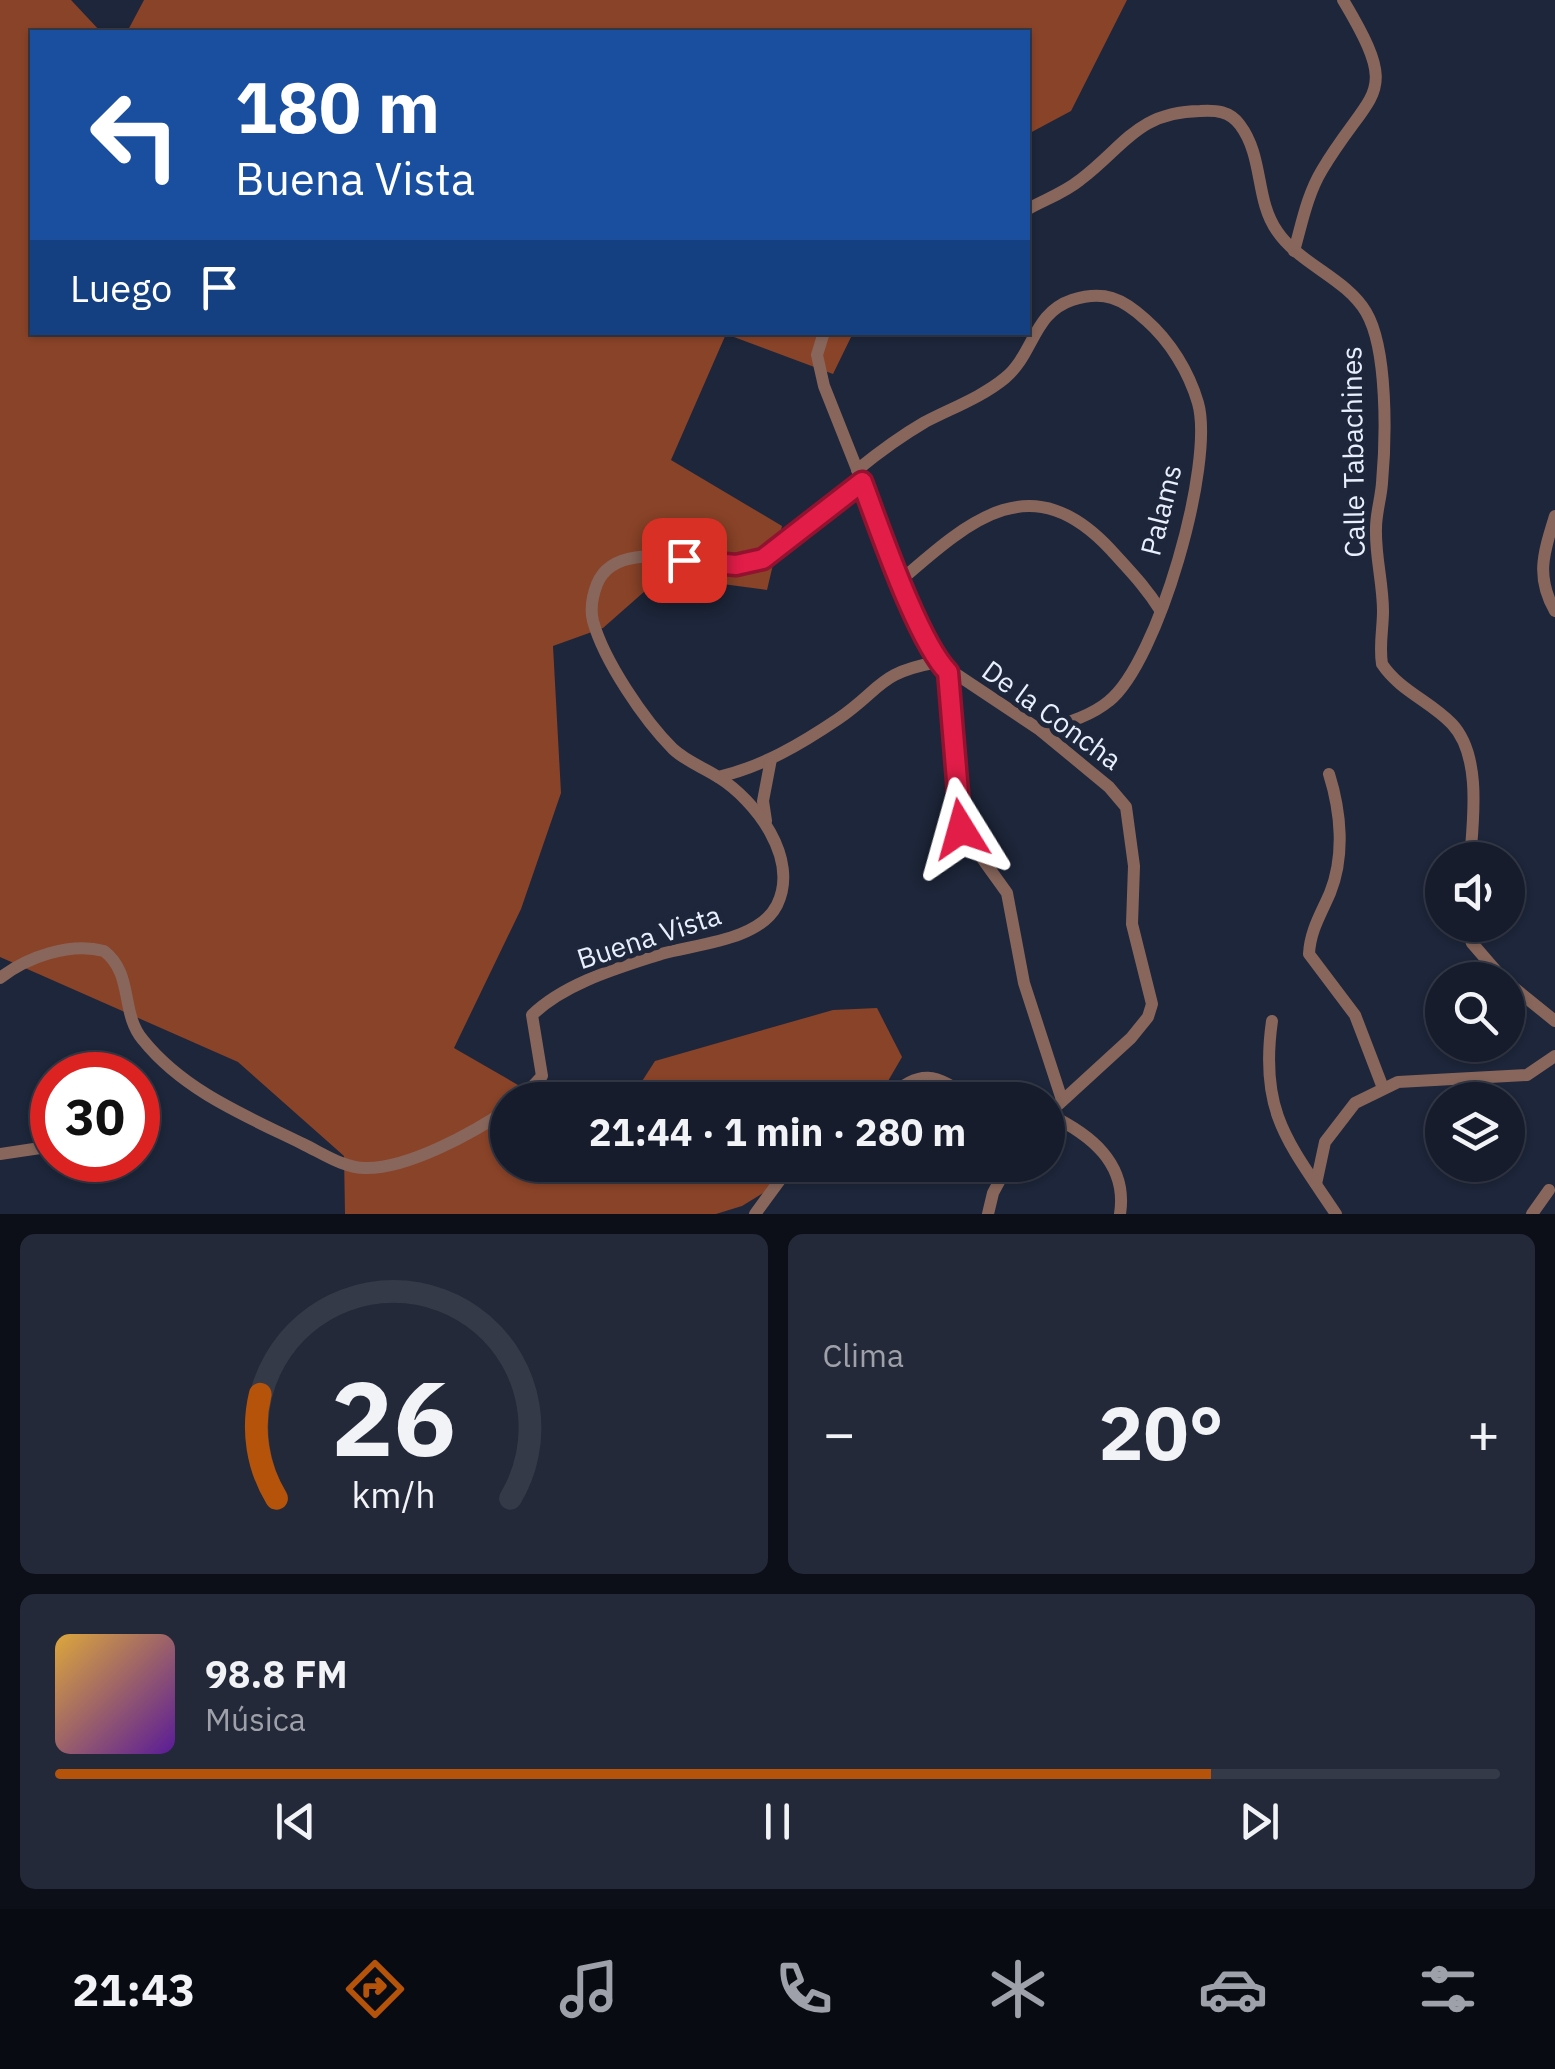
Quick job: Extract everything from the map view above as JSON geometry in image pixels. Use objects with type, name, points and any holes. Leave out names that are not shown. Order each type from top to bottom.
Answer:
[{"type":"street","points":[[1294,251],[1310,194],[1322,170],[1376,91],[1372,49],[1343,0]]},
{"type":"street","name":"Calle Tabachines","points":[[1030,208],[1072,186],[1132,132],[1158,115],[1215,110],[1229,114],[1239,123],[1252,144],[1270,218],[1294,251],[1363,307],[1377,332],[1382,360],[1382,484],[1376,529],[1382,664],[1406,690],[1452,724],[1462,738],[1473,800],[1471,842]]},
{"type":"street","name":"Palams","points":[[859,476],[898,439],[1003,379],[1020,364],[1043,316],[1059,305],[1095,294],[1114,296],[1152,324],[1180,361],[1198,404],[1197,493],[1146,648],[1117,693],[1087,713],[1040,730]]},
{"type":"street","points":[[823,335],[818,368],[901,580],[943,667],[961,829],[1007,893],[1024,982],[1056,1082]]},
{"type":"street","points":[[766,821],[718,777],[675,751],[656,731],[597,636],[591,615],[599,578],[614,564],[633,557],[658,555],[736,565],[763,559],[859,476]]},
{"type":"street","points":[[901,580],[990,514],[1034,504],[1076,520],[1096,534],[1140,581],[1160,610]]},
{"type":"street","points":[[1555,516],[1540,570],[1543,587],[1555,611]]},
{"type":"street","points":[[718,777],[771,759],[840,717],[890,674],[943,667]]},
{"type":"street","name":"De la Concha","points":[[943,667],[1040,730],[1110,786],[1126,807],[1134,866],[1132,924],[1151,990],[1148,1018],[1065,1097]]},
{"type":"street","points":[[766,821],[763,801],[771,759]]},
{"type":"street","points":[[1329,774],[1338,812],[1339,844],[1332,886],[1314,928],[1309,954],[1355,1016],[1383,1088]]},
{"type":"street","name":"Buena Vista","points":[[536,1082],[544,1066],[532,1016],[543,1005],[577,986],[632,964],[737,936],[766,918],[777,904],[782,880],[780,861],[766,821]]},
{"type":"street","points":[[1472,942],[1489,962]]},
{"type":"street","points":[[0,978],[71,948],[104,951],[119,966],[133,1024],[143,1041],[182,1076],[231,1110],[353,1167],[382,1167],[407,1160],[490,1121]]},
{"type":"street","points":[[1525,997],[1555,1021]]},
{"type":"street","points":[[1272,1021],[1267,1058],[1272,1106],[1294,1153],[1336,1214]]},
{"type":"street","points":[[1316,1184],[1319,1157],[1336,1123],[1355,1103],[1383,1088],[1426,1079],[1514,1078],[1536,1070],[1555,1056]]},
{"type":"street","points":[[909,1082],[924,1075],[943,1082]]},
{"type":"street","points":[[1065,1124],[1090,1139],[1119,1176],[1123,1194],[1120,1214]]},
{"type":"street","points":[[0,1154],[30,1150]]},
{"type":"street","points":[[754,1214],[778,1182]]},
{"type":"street","points":[[988,1214],[998,1182]]},
{"type":"street","points":[[1532,1214],[1549,1190]]},
{"type":"shaded area","points":[[0,0],[71,0],[99,30],[30,30],[30,335],[726,335],[671,460],[782,526],[767,590],[662,576],[603,628],[553,646],[561,793],[521,909],[454,1048],[513,1082],[490,1082],[490,1182],[781,1182],[742,1206],[716,1214],[345,1214],[344,1156],[238,1062],[0,957]]},
{"type":"shaded area","points":[[144,0],[1127,0],[1071,111],[1030,133],[1030,30],[128,30]]},
{"type":"shaded area","points":[[729,335],[852,335],[833,374]]},
{"type":"shaded area","points":[[877,1008],[902,1057],[887,1082],[642,1082],[655,1061],[833,1010]]},
{"type":"route","points":[[684,560],[736,565],[763,559],[862,482],[912,606],[938,662],[948,672],[961,829]]}]
